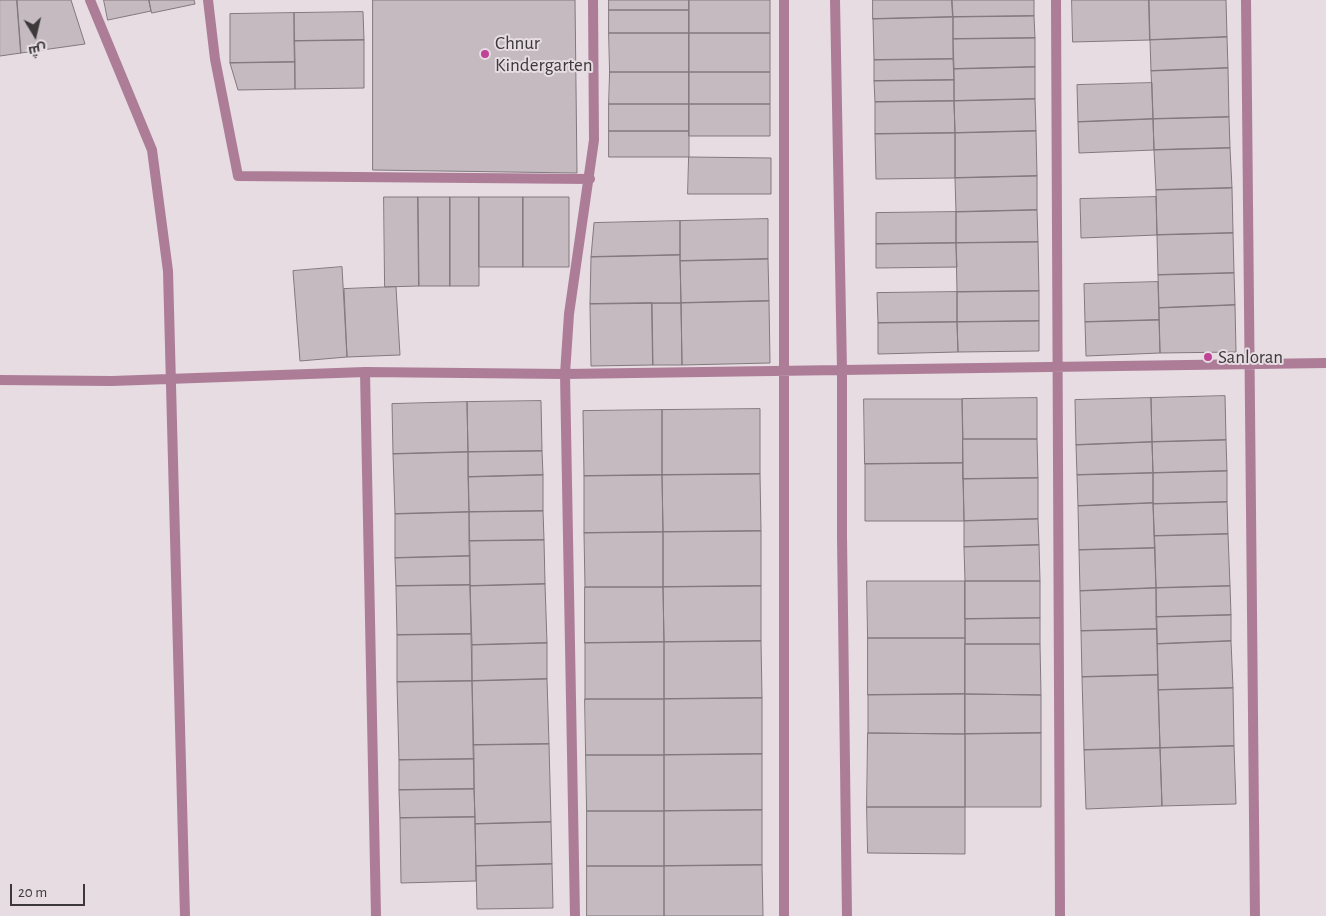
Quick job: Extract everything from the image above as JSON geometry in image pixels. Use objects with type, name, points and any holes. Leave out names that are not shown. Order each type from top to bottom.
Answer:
[{"type":"street","points":[[90,0],[152,150],[168,271],[185,916]]},
{"type":"street","points":[[208,0],[215,59],[238,176],[590,179]]},
{"type":"street","points":[[575,916],[565,374],[569,314],[590,179],[594,140],[594,0]]},
{"type":"street","points":[[784,0],[784,916]]},
{"type":"street","points":[[835,0],[842,370],[846,916]]},
{"type":"street","points":[[1056,0],[1060,916]]},
{"type":"street","points":[[1246,0],[1256,916]]},
{"type":"street","points":[[0,380],[172,380],[365,372],[565,374],[1326,363]]},
{"type":"street","points":[[365,372],[376,916]]},
{"type":"building","points":[[0,0],[17,0],[21,53],[0,56]]},
{"type":"building","points":[[17,0],[71,0],[85,44],[21,53]]},
{"type":"building","points":[[104,0],[149,0],[151,11],[108,20]]},
{"type":"building","points":[[149,0],[194,0],[195,4],[152,13]]},
{"type":"building","points":[[373,0],[575,0],[577,173],[373,170]]},
{"type":"building","points":[[609,0],[689,0],[689,10],[609,10]]},
{"type":"building","points":[[689,0],[770,0],[770,33],[689,33]]},
{"type":"building","points":[[873,0],[952,0],[953,17],[873,19]]},
{"type":"building","points":[[952,0],[1034,0],[1034,16],[953,17]]},
{"type":"building","points":[[1072,0],[1149,0],[1150,40],[1073,42]]},
{"type":"building","points":[[1149,0],[1226,0],[1227,37],[1150,40]]},
{"type":"building","points":[[609,10],[689,10],[689,33],[609,33]]},
{"type":"building","points":[[363,12],[364,40],[294,41],[294,13]]},
{"type":"building","points":[[294,13],[295,62],[230,63],[230,14]]},
{"type":"building","points":[[1034,16],[1035,38],[953,39],[953,17]]},
{"type":"building","points":[[953,17],[953,59],[874,60],[873,19]]},
{"type":"building","points":[[609,33],[689,33],[689,72],[610,72]]},
{"type":"building","points":[[689,33],[770,33],[770,72],[689,72]]},
{"type":"building","points":[[1227,37],[1228,68],[1151,71],[1150,40]]},
{"type":"building","points":[[1035,38],[1035,67],[954,69],[953,39]]},
{"type":"building","points":[[364,40],[364,88],[295,89],[294,41]]},
{"type":"building","points":[[953,59],[954,80],[874,81],[874,60]]},
{"type":"building","points":[[295,62],[295,89],[238,90],[230,63]]},
{"type":"building","points":[[1035,67],[1035,99],[954,101],[954,69]]},
{"type":"building","points":[[1228,68],[1229,117],[1153,119],[1151,71]]},
{"type":"building","points":[[610,72],[689,72],[689,104],[609,104]]},
{"type":"building","points":[[689,72],[770,72],[770,104],[689,104]]},
{"type":"building","points":[[954,80],[954,101],[875,102],[874,81]]},
{"type":"building","points":[[1152,83],[1153,119],[1078,122],[1077,85]]},
{"type":"building","points":[[1035,99],[1036,131],[955,133],[954,101]]},
{"type":"building","points":[[954,101],[955,133],[875,134],[875,102]]},
{"type":"building","points":[[609,104],[689,104],[689,131],[609,131]]},
{"type":"building","points":[[689,104],[770,104],[770,136],[689,136]]},
{"type":"building","points":[[1229,117],[1230,148],[1154,150],[1153,119]]},
{"type":"building","points":[[1153,119],[1154,150],[1079,153],[1078,122]]},
{"type":"building","points":[[609,131],[689,131],[689,157],[609,157]]},
{"type":"building","points":[[1036,131],[1037,176],[955,178],[955,133]]},
{"type":"building","points":[[955,133],[955,178],[876,179],[875,134]]},
{"type":"building","points":[[1230,148],[1232,188],[1156,190],[1154,150]]},
{"type":"building","points":[[689,157],[771,158],[771,194],[688,194]]},
{"type":"building","points":[[1037,176],[1037,210],[956,212],[955,178]]},
{"type":"building","points":[[1232,188],[1233,233],[1157,235],[1156,190]]},
{"type":"building","points":[[384,197],[418,197],[419,286],[385,287]]},
{"type":"building","points":[[418,197],[450,197],[450,286],[419,286]]},
{"type":"building","points":[[450,197],[479,197],[479,286],[450,286]]},
{"type":"building","points":[[479,197],[523,197],[523,267],[479,267]]},
{"type":"building","points":[[523,197],[569,197],[569,267],[523,267]]},
{"type":"building","points":[[1156,197],[1157,235],[1081,238],[1080,199]]},
{"type":"building","points":[[1037,210],[1038,242],[956,243],[956,212]]},
{"type":"building","points":[[956,212],[956,243],[876,244],[876,213]]},
{"type":"building","points":[[768,219],[768,259],[680,261],[680,221]]},
{"type":"building","points":[[680,221],[680,255],[591,257],[594,223]]},
{"type":"building","points":[[1233,233],[1234,273],[1158,275],[1157,235]]},
{"type":"building","points":[[1038,242],[1039,291],[957,292],[956,243]]},
{"type":"building","points":[[956,243],[957,267],[876,268],[876,244]]},
{"type":"building","points":[[680,255],[681,303],[590,304],[591,257]]},
{"type":"building","points":[[768,259],[769,301],[681,303],[680,261]]},
{"type":"building","points":[[342,267],[347,357],[300,361],[293,271]]},
{"type":"building","points":[[1234,273],[1235,305],[1159,308],[1158,275]]},
{"type":"building","points":[[1158,282],[1159,320],[1085,322],[1084,284]]},
{"type":"building","points":[[396,287],[400,355],[347,357],[344,289]]},
{"type":"building","points":[[1039,291],[1039,321],[957,322],[957,292]]},
{"type":"building","points":[[957,292],[957,322],[878,323],[877,293]]},
{"type":"building","points":[[769,301],[770,363],[682,365],[681,303]]},
{"type":"building","points":[[652,303],[653,365],[591,366],[590,304]]},
{"type":"building","points":[[652,303],[681,303],[682,365],[653,365]]},
{"type":"building","points":[[1235,305],[1236,352],[1160,353],[1159,308]]},
{"type":"building","points":[[1159,320],[1160,353],[1086,356],[1085,322]]},
{"type":"building","points":[[1039,321],[1039,351],[958,352],[957,322]]},
{"type":"building","points":[[957,322],[958,352],[878,354],[878,323]]},
{"type":"building","points":[[1225,396],[1226,440],[1152,442],[1151,398]]},
{"type":"building","points":[[1037,398],[1037,439],[963,439],[962,399]]},
{"type":"building","points":[[1151,398],[1152,442],[1076,445],[1075,400]]},
{"type":"building","points":[[864,399],[962,399],[963,463],[865,464]]},
{"type":"building","points":[[541,401],[542,451],[468,452],[467,402]]},
{"type":"building","points":[[467,402],[468,452],[393,454],[392,404]]},
{"type":"building","points":[[760,409],[760,474],[662,475],[662,410]]},
{"type":"building","points":[[662,410],[662,475],[584,476],[583,411]]},
{"type":"building","points":[[963,439],[1037,439],[1038,478],[963,479]]},
{"type":"building","points":[[1226,440],[1227,471],[1153,473],[1152,442]]},
{"type":"building","points":[[1152,442],[1153,473],[1077,475],[1076,445]]},
{"type":"building","points":[[542,451],[543,475],[468,477],[468,452]]},
{"type":"building","points":[[468,452],[469,512],[395,514],[393,454]]},
{"type":"building","points":[[963,463],[964,521],[865,521],[865,464]]},
{"type":"building","points":[[1227,471],[1227,502],[1153,504],[1153,473]]},
{"type":"building","points":[[1153,473],[1153,503],[1078,506],[1077,475]]},
{"type":"building","points":[[760,474],[761,531],[663,532],[662,475]]},
{"type":"building","points":[[543,475],[543,511],[469,512],[468,477]]},
{"type":"building","points":[[662,475],[663,532],[584,533],[584,476]]},
{"type":"building","points":[[1038,478],[1038,519],[964,521],[963,479]]},
{"type":"building","points":[[1227,502],[1228,534],[1154,536],[1153,504]]},
{"type":"building","points":[[1153,503],[1155,548],[1079,550],[1078,506]]},
{"type":"building","points":[[543,511],[544,540],[469,541],[469,512]]},
{"type":"building","points":[[469,512],[470,556],[395,558],[395,514]]},
{"type":"building","points":[[1038,519],[1039,545],[964,547],[964,521]]},
{"type":"building","points":[[761,531],[761,586],[663,587],[663,532]]},
{"type":"building","points":[[663,532],[663,587],[585,587],[584,533]]},
{"type":"building","points":[[1228,534],[1230,586],[1156,588],[1154,536]]},
{"type":"building","points":[[544,540],[545,584],[470,586],[469,541]]},
{"type":"building","points":[[1039,545],[1040,581],[965,581],[964,547]]},
{"type":"building","points":[[1155,548],[1156,588],[1080,591],[1079,550]]},
{"type":"building","points":[[470,556],[470,585],[396,586],[395,558]]},
{"type":"building","points":[[867,581],[965,581],[965,638],[868,638]]},
{"type":"building","points":[[965,581],[1040,581],[1040,618],[965,619]]},
{"type":"building","points":[[545,584],[547,643],[472,645],[470,586]]},
{"type":"building","points":[[470,585],[471,634],[397,635],[396,586]]},
{"type":"building","points":[[761,586],[761,641],[664,642],[663,587]]},
{"type":"building","points":[[1230,586],[1231,615],[1156,617],[1156,588]]},
{"type":"building","points":[[585,587],[663,587],[664,642],[585,643]]},
{"type":"building","points":[[1156,588],[1157,629],[1081,631],[1080,591]]},
{"type":"building","points":[[1231,615],[1231,641],[1157,644],[1156,617]]},
{"type":"building","points":[[1040,618],[1040,644],[965,644],[965,619]]},
{"type":"building","points":[[1157,629],[1158,675],[1082,677],[1081,631]]},
{"type":"building","points":[[471,634],[472,681],[397,682],[397,635]]},
{"type":"building","points":[[868,638],[965,638],[965,694],[868,695]]},
{"type":"building","points":[[761,641],[762,698],[664,699],[664,642]]},
{"type":"building","points":[[1231,641],[1233,688],[1158,690],[1157,644]]},
{"type":"building","points":[[664,642],[664,699],[585,699],[585,643]]},
{"type":"building","points":[[547,643],[547,679],[472,681],[472,645]]},
{"type":"building","points":[[965,644],[1040,644],[1041,695],[965,694]]},
{"type":"building","points":[[1158,675],[1160,748],[1084,750],[1082,677]]},
{"type":"building","points":[[547,679],[549,744],[473,745],[472,681]]},
{"type":"building","points":[[472,681],[474,759],[399,760],[397,682]]},
{"type":"building","points":[[1233,688],[1234,746],[1160,748],[1158,690]]},
{"type":"building","points":[[965,694],[965,734],[868,733],[868,695]]},
{"type":"building","points":[[965,694],[1041,695],[1041,733],[965,734]]},
{"type":"building","points":[[762,698],[762,754],[664,755],[664,699]]},
{"type":"building","points":[[585,699],[664,699],[664,755],[586,755]]},
{"type":"building","points":[[868,733],[965,734],[965,807],[867,807]]},
{"type":"building","points":[[1041,733],[1041,807],[965,807],[965,734]]},
{"type":"building","points":[[549,744],[551,822],[475,824],[473,745]]},
{"type":"building","points":[[1234,746],[1236,804],[1162,806],[1160,748]]},
{"type":"building","points":[[1160,748],[1162,806],[1086,809],[1084,750]]},
{"type":"building","points":[[762,754],[762,810],[664,811],[664,755]]},
{"type":"building","points":[[586,755],[664,755],[664,811],[587,811]]},
{"type":"building","points":[[474,759],[474,789],[399,790],[399,760]]},
{"type":"building","points":[[474,789],[475,817],[400,818],[399,790]]},
{"type":"building","points":[[867,807],[965,807],[965,854],[868,853]]},
{"type":"building","points":[[762,810],[762,865],[664,866],[664,811]]},
{"type":"building","points":[[587,811],[664,811],[664,866],[587,866]]},
{"type":"building","points":[[475,817],[476,881],[401,883],[400,818]]},
{"type":"building","points":[[551,822],[552,864],[476,866],[475,824]]},
{"type":"building","points":[[552,864],[553,908],[477,909],[476,866]]},
{"type":"building","points":[[762,865],[763,916],[664,916],[664,866]]},
{"type":"building","points":[[587,866],[664,866],[664,916],[587,916]]},
{"type":"place","name":"Chnur Kindergarten","points":[[485,54]]},
{"type":"place","name":"Sanloran","points":[[1208,357]]}]
